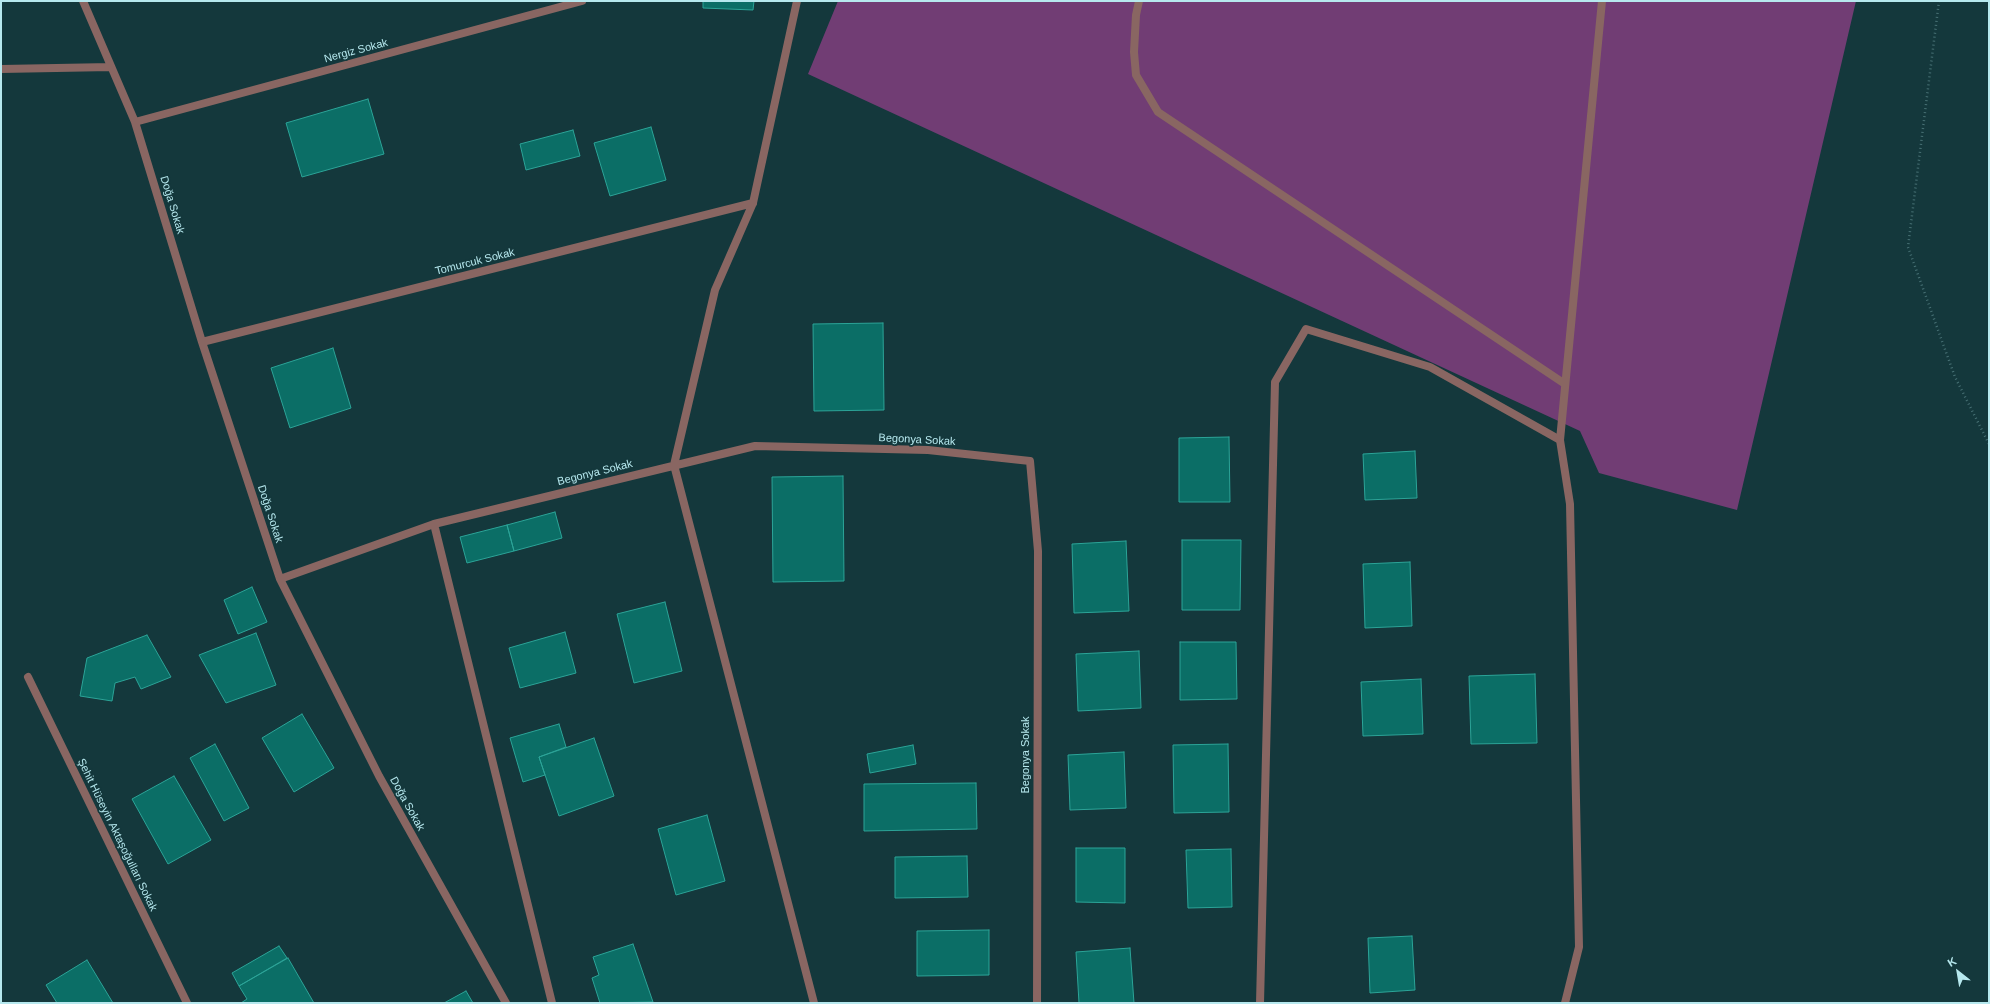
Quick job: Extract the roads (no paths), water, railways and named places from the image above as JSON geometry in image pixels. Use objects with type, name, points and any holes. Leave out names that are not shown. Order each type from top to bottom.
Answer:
[{"type":"street","name":"Doğa Sokak","points":[[83,1],[110,67],[135,122],[202,342],[280,579],[378,776],[506,1003]]},
{"type":"street","name":"Nergiz Sokak","points":[[135,122],[582,1]]},
{"type":"street","points":[[797,1],[753,203],[715,290],[674,465],[814,1003]]},
{"type":"street","points":[[1139,1],[1136,15],[1134,52],[1136,75],[1158,112],[1565,384]]},
{"type":"street","points":[[1565,1003],[1579,947],[1570,504],[1560,440],[1602,1]]},
{"type":"street","points":[[1,69],[110,67]]},
{"type":"street","name":"Tomurcuk Sokak","points":[[202,342],[753,203]]},
{"type":"street","points":[[1260,1003],[1275,382],[1306,329],[1430,366],[1560,440]]},
{"type":"street","name":"Begonya Sokak","points":[[280,579],[434,524],[755,446],[928,450],[1030,462],[1038,551],[1037,1003]]},
{"type":"street","points":[[434,524],[552,1003]]},
{"type":"street","name":"Şehit Hüseyin Aktaşoğulları Sokak","points":[[28,677],[187,1003]]}]
